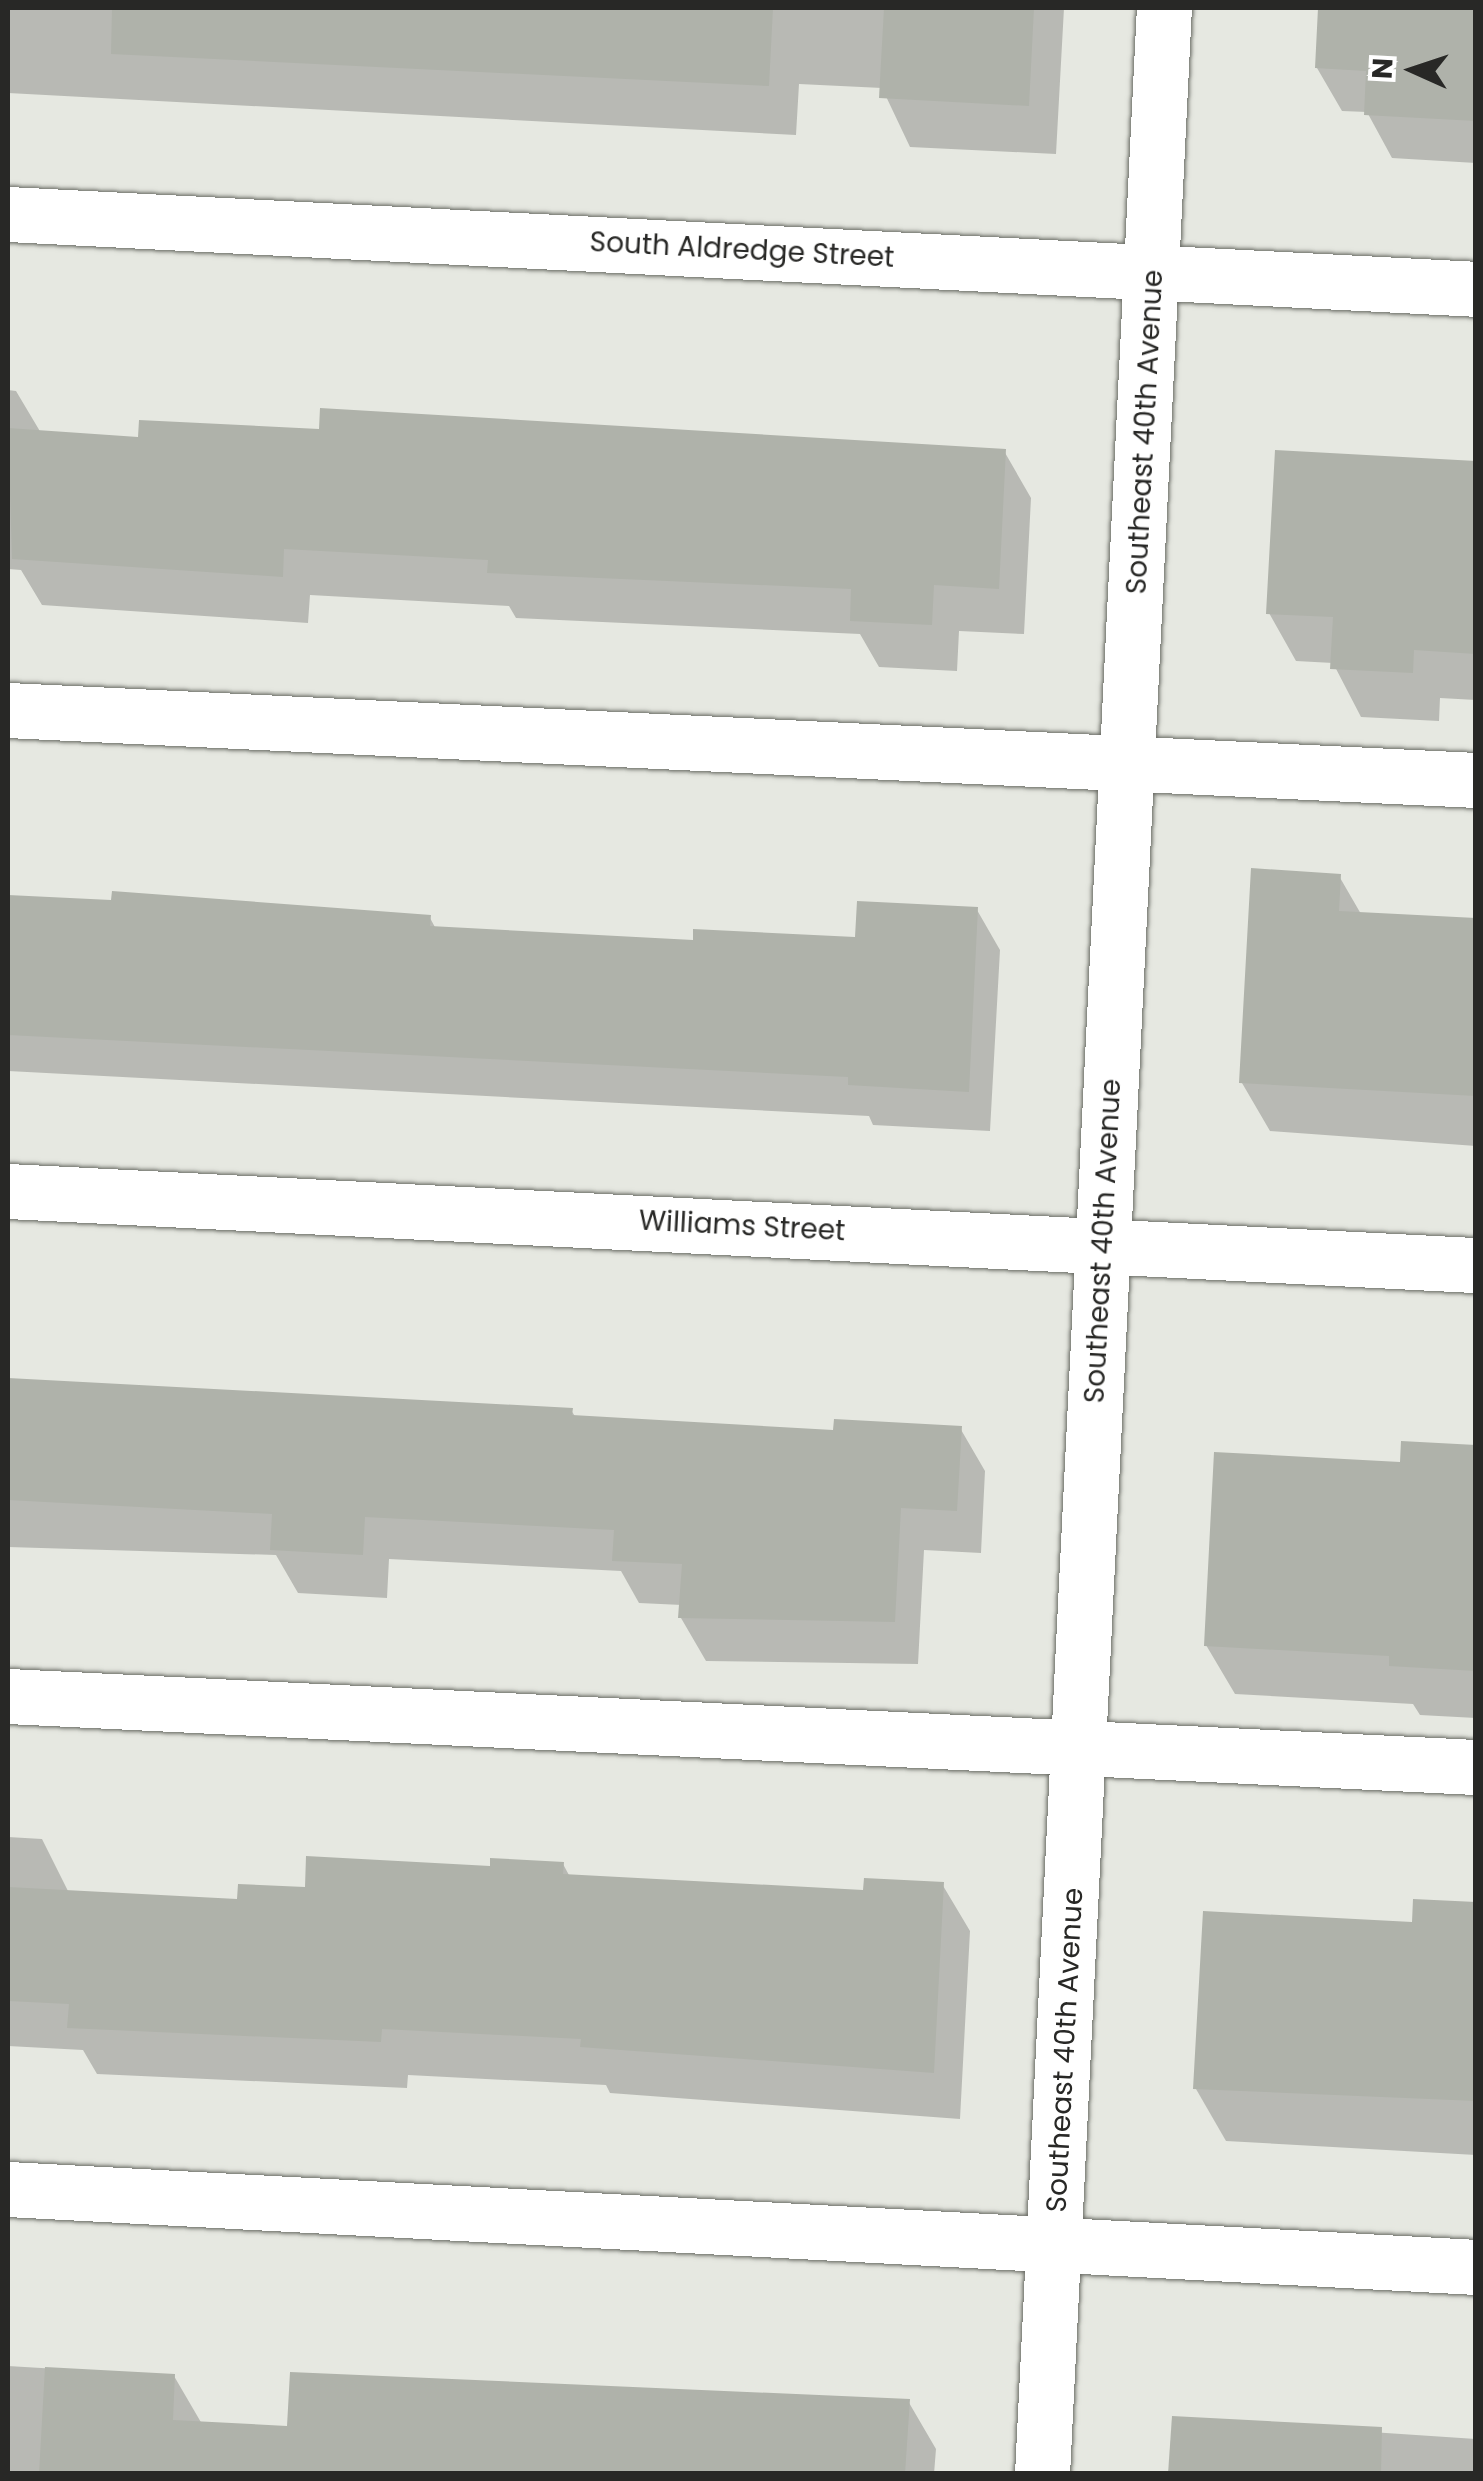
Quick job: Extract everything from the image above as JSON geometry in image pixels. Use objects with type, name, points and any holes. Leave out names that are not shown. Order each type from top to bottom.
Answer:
[{"type":"street","name":"Southeast 40th Avenue","points":[[1042,2474],[1164,8]]},
{"type":"street","name":"South Aldredge Street","points":[[8,214],[1476,289]]},
{"type":"street","points":[[8,710],[1476,780]]},
{"type":"street","name":"Williams Street","points":[[8,1192],[1476,1265]]},
{"type":"street","points":[[8,1696],[1476,1767]]},
{"type":"street","points":[[8,2189],[1476,2267]]},
{"type":"building","points":[[112,8],[773,8],[769,86],[111,54]]},
{"type":"building","points":[[884,8],[1034,8],[1029,106],[879,98]]},
{"type":"building","points":[[1318,8],[1476,8],[1476,121],[1364,115],[1366,71],[1315,68]]},
{"type":"building","points":[[320,408],[1006,449],[999,589],[934,585],[932,625],[850,621],[851,589],[487,573],[488,560],[284,549],[283,577],[12,559],[8,428],[138,437],[139,420],[319,429]]},
{"type":"building","points":[[1275,450],[1476,461],[1476,654],[1414,650],[1413,673],[1330,669],[1333,617],[1266,614]]},
{"type":"building","points":[[1251,868],[1341,874],[1339,911],[1476,918],[1476,1096],[1239,1083]]},
{"type":"building","points":[[112,891],[431,915],[430,926],[693,940],[693,929],[855,937],[857,901],[978,907],[969,1092],[848,1085],[848,1077],[8,1035],[8,895],[111,900]]},
{"type":"building","points":[[8,1378],[573,1408],[572,1415],[833,1430],[834,1419],[962,1426],[957,1511],[901,1508],[895,1622],[678,1618],[682,1564],[612,1561],[614,1530],[365,1517],[363,1555],[270,1550],[272,1514],[8,1500]]},
{"type":"building","points":[[1401,1441],[1476,1445],[1476,1671],[1389,1666],[1389,1656],[1204,1646],[1214,1452],[1400,1462]]},
{"type":"building","points":[[306,1856],[490,1866],[490,1858],[564,1862],[563,1874],[863,1890],[864,1878],[944,1882],[934,2073],[580,2047],[581,2039],[382,2029],[381,2042],[67,2028],[69,2004],[8,2001],[8,1887],[237,1899],[238,1884],[305,1887]]},
{"type":"building","points":[[1413,1899],[1476,1902],[1476,2101],[1193,2089],[1203,1911],[1412,1922]]},
{"type":"building","points":[[45,2367],[175,2374],[173,2420],[287,2426],[290,2372],[910,2399],[905,2474],[39,2474]]},
{"type":"building","points":[[1172,2416],[1382,2427],[1381,2474],[1168,2474]]}]
